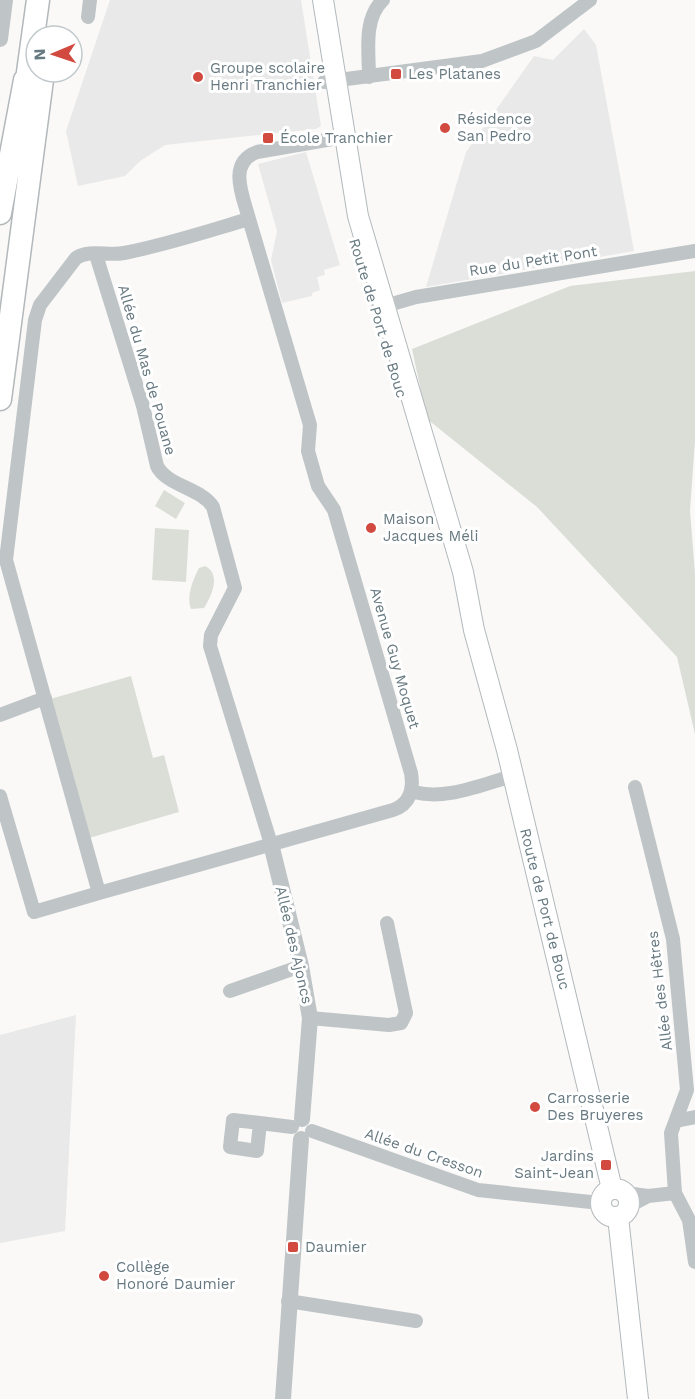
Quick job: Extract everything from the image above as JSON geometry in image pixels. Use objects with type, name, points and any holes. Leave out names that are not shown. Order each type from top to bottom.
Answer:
[{"type":"highway","points":[[38,0],[39,24]]},
{"type":"highway","points":[[46,24],[53,0]]},
{"type":"highway","points":[[0,213],[30,84]]},
{"type":"highway","points":[[0,287],[33,84]]},
{"type":"highway","points":[[0,399],[41,84]]},
{"type":"main road","name":"Route de Port de Bouc","points":[[311,0],[329,82],[338,138],[345,209],[381,307],[453,577],[474,630],[513,776],[617,1202],[638,1399]]},
{"type":"main road","name":"Route de Port de Bouc","points":[[323,0],[329,82]]},
{"type":"street","points":[[0,39],[5,0]]},
{"type":"street","points":[[88,17],[90,0]]},
{"type":"street","points":[[369,77],[370,23],[376,7],[382,0]]},
{"type":"street","points":[[329,82],[482,61],[536,41],[590,0]]},
{"type":"street","name":"Avenue Guy Moquet","points":[[338,138],[257,152],[244,159],[238,178],[310,425],[308,451],[315,477],[320,490],[334,510],[411,773],[412,791]]},
{"type":"street","points":[[99,893],[6,560],[38,313],[40,305],[76,258],[83,253],[114,255],[144,249],[249,219]]},
{"type":"street","name":"Rue du Petit Pont","points":[[381,307],[416,297],[695,251]]},
{"type":"street","name":"Allée du Mas de Pouane","points":[[96,255],[143,406],[149,439],[159,470],[207,500],[213,507],[235,588],[212,635],[210,646],[271,844]]},
{"type":"street","points":[[0,715],[45,698]]},
{"type":"street","points":[[0,796],[34,912],[398,808],[406,802],[412,791],[429,796],[442,795],[513,776]]},
{"type":"street","name":"Allée des Hêtres","points":[[635,787],[673,939],[687,1090],[671,1133],[675,1193]]},
{"type":"street","name":"Allée des Ajoncs","points":[[271,844],[301,966],[310,1018],[288,1302],[283,1399]]},
{"type":"street","points":[[310,1018],[389,1025],[401,1023],[406,1013],[387,923]]},
{"type":"street","points":[[230,991],[301,966]]},
{"type":"street","points":[[676,1121],[695,1117]]},
{"type":"street","name":"Allée du Cresson","points":[[260,1123],[302,1129],[478,1190],[617,1202]]},
{"type":"street","points":[[617,1202],[675,1193],[688,1220],[695,1262]]},
{"type":"street","points":[[288,1302],[416,1321]]},
{"type":"shaded area","name":"Groupe scolaire Henri Tranchier","points":[[110,0],[301,0],[321,126],[316,129],[165,145],[140,161],[125,176],[78,186],[66,131],[82,84],[84,84],[84,77]]},
{"type":"shaded area","points":[[584,29],[596,45],[634,251],[426,287],[466,152],[534,56],[553,60]]},
{"type":"shaded area","points":[[306,152],[340,265],[324,270],[325,275],[317,277],[320,290],[312,293],[312,296],[282,303],[271,260],[277,231],[258,164]]},
{"type":"shaded area","points":[[695,271],[695,441],[690,510],[695,574],[695,734],[677,657],[537,507],[427,419],[412,349],[570,286]]},
{"type":"shaded area","points":[[164,490],[185,503],[176,519],[155,506]]},
{"type":"shaded area","points":[[155,528],[189,530],[186,582],[152,580]]},
{"type":"shaded area","points":[[205,566],[213,574],[212,592],[204,608],[191,609],[189,599],[193,583],[199,568]]},
{"type":"shaded area","points":[[131,676],[153,758],[164,755],[179,812],[89,838],[50,699]]},
{"type":"shaded area","points":[[76,1015],[65,1231],[0,1243],[0,1035]]},
{"type":"place","name":"Les Platanes","points":[[396,74]]},
{"type":"place","name":"Groupe scolaire Henri Tranchier","points":[[198,77]]},
{"type":"place","name":"Résidence San Pedro","points":[[445,128]]},
{"type":"place","name":"École Tranchier","points":[[268,138]]},
{"type":"place","name":"Maison Jacques Méli","points":[[371,528]]},
{"type":"place","name":"Carrosserie Des Bruyeres","points":[[535,1107]]},
{"type":"place","name":"Jardins Saint-Jean","points":[[606,1165]]},
{"type":"place","name":"Daumier","points":[[293,1247]]},
{"type":"place","name":"Collège Honoré Daumier","points":[[104,1276]]}]
